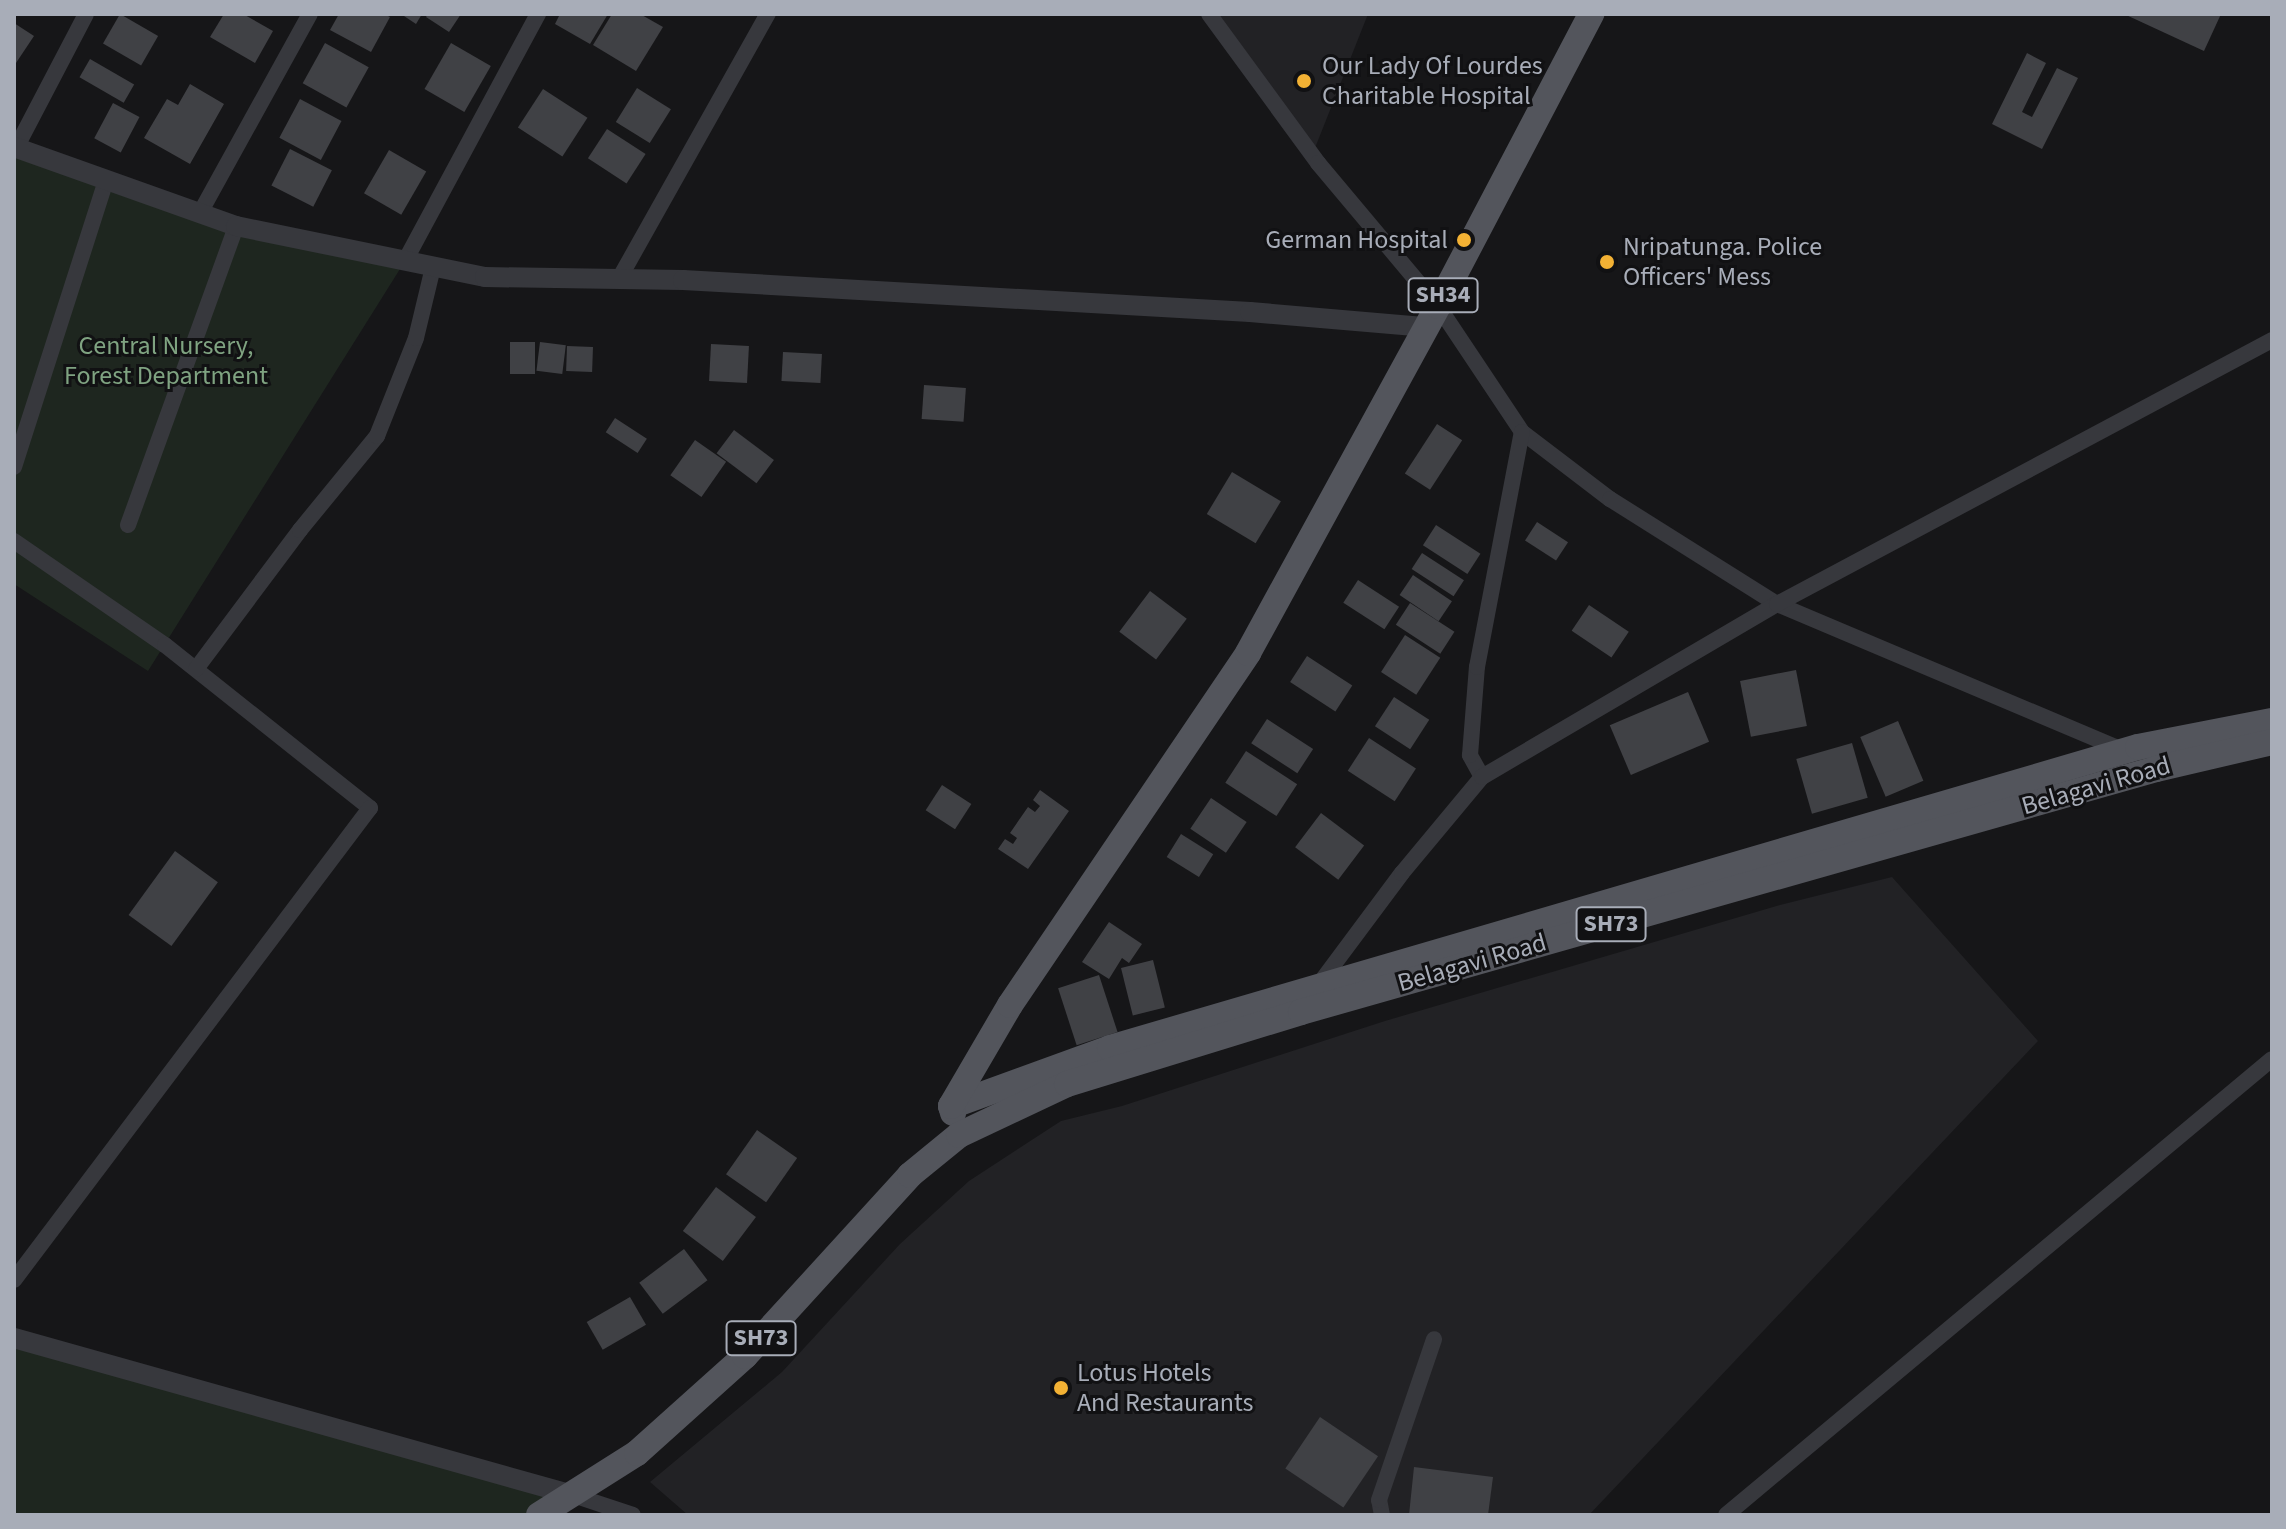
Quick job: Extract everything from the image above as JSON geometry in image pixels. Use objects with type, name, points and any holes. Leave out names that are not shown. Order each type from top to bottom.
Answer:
[{"type":"main road","name":"SH34","points":[[951,1106],[1010,1005],[1197,733],[1293,575],[1591,14]]},
{"type":"main road","points":[[959,1135],[951,1106],[1110,1048],[2124,751],[2272,721]]},
{"type":"main road","name":"Belagavi Road","points":[[959,1135],[1067,1084],[1301,1012],[2156,769],[2272,742]]},
{"type":"main road","name":"SH73","points":[[539,1515],[637,1453],[745,1356],[910,1175],[959,1135]]},
{"type":"street","points":[[86,14],[15,148],[236,226],[485,277],[619,279],[1250,312],[1432,316]]},
{"type":"street","points":[[200,213],[310,14]]},
{"type":"street","points":[[405,261],[538,14]]},
{"type":"street","points":[[619,279],[768,14]]},
{"type":"street","points":[[1209,14],[1432,316],[1522,432],[1610,499],[1777,604],[2124,751]]},
{"type":"street","points":[[14,467],[106,180]]},
{"type":"street","points":[[128,525],[236,226]]},
{"type":"street","points":[[196,669],[300,530],[377,436],[416,338],[433,267]]},
{"type":"street","points":[[1316,989],[1402,873],[1482,777],[1777,604],[2272,340]]},
{"type":"street","points":[[1482,777],[1470,755],[1477,667],[1522,432]]},
{"type":"street","points":[[14,541],[196,669],[370,808],[14,1280]]},
{"type":"street","points":[[1726,1515],[2272,1059]]},
{"type":"street","points":[[14,1338],[573,1495],[633,1515]]},
{"type":"street","points":[[1382,1515],[1379,1500],[1434,1339]]},
{"type":"shaded area","name":"Our Lady Of Lourdes Charitable Hospital","points":[[1216,14],[1368,14],[1315,148]]},
{"type":"shaded area","points":[[1892,877],[2038,1041],[1589,1515],[688,1515],[650,1482],[782,1372],[900,1244],[969,1181],[1061,1121],[1122,1106],[1385,1021],[1780,905]]},
{"type":"green space","name":"Central Nursery, Forest Department","points":[[14,147],[236,226],[405,261],[148,671],[14,584]]},
{"type":"green space","points":[[14,1336],[573,1495],[541,1515],[14,1515]]},
{"type":"building","points":[[120,14],[158,36],[141,65],[103,43]]},
{"type":"building","points":[[224,14],[243,14],[273,31],[255,63],[210,37]]},
{"type":"building","points":[[339,14],[384,14],[390,17],[371,52],[330,30]]},
{"type":"building","points":[[401,14],[422,14],[416,24]]},
{"type":"building","points":[[428,14],[461,14],[449,32],[426,17]]},
{"type":"building","points":[[560,14],[608,14],[590,44],[555,24]]},
{"type":"building","points":[[612,14],[640,14],[663,27],[636,71],[593,45]]},
{"type":"building","points":[[2124,14],[2221,14],[2204,51]]},
{"type":"building","points":[[14,23],[34,36],[14,66]]},
{"type":"building","points":[[325,43],[369,67],[346,107],[303,83]]},
{"type":"building","points":[[451,43],[491,66],[464,112],[424,89]]},
{"type":"building","points":[[2027,53],[2046,63],[2022,112],[2032,117],[2057,68],[2078,78],[2042,149],[1992,124]]},
{"type":"building","points":[[90,59],[134,84],[124,103],[80,77]]},
{"type":"building","points":[[190,84],[224,104],[190,164],[144,138],[167,99],[178,105]]},
{"type":"building","points":[[637,88],[671,109],[650,143],[616,122]]},
{"type":"building","points":[[543,89],[587,118],[562,156],[518,128]]},
{"type":"building","points":[[300,99],[341,121],[321,160],[279,138]]},
{"type":"building","points":[[113,103],[139,117],[121,152],[94,138]]},
{"type":"building","points":[[607,129],[646,154],[627,183],[588,158]]},
{"type":"building","points":[[290,149],[332,170],[313,207],[271,186]]},
{"type":"building","points":[[389,150],[426,172],[401,215],[364,193]]},
{"type":"building","points":[[510,342],[535,342],[535,374],[510,374]]},
{"type":"building","points":[[540,342],[566,345],[562,374],[536,371]]},
{"type":"building","points":[[711,344],[749,346],[747,383],[709,381]]},
{"type":"building","points":[[567,346],[593,347],[592,372],[566,371]]},
{"type":"building","points":[[783,352],[822,354],[820,383],[781,381]]},
{"type":"building","points":[[924,385],[966,388],[964,422],[922,419]]},
{"type":"building","points":[[615,418],[647,439],[638,453],[606,432]]},
{"type":"building","points":[[1437,424],[1462,440],[1430,490],[1405,473]]},
{"type":"building","points":[[734,430],[774,460],[756,483],[717,453]]},
{"type":"building","points":[[695,440],[726,462],[701,497],[670,475]]},
{"type":"building","points":[[1232,472],[1281,501],[1256,543],[1207,514]]},
{"type":"building","points":[[1537,522],[1568,542],[1556,561],[1525,540]]},
{"type":"building","points":[[1436,525],[1480,554],[1467,574],[1423,545]]},
{"type":"building","points":[[1422,553],[1464,580],[1454,596],[1412,569]]},
{"type":"building","points":[[1413,575],[1452,601],[1439,621],[1400,595]]},
{"type":"building","points":[[1358,580],[1399,607],[1384,629],[1343,603]]},
{"type":"building","points":[[1150,591],[1187,619],[1156,659],[1119,632]]},
{"type":"building","points":[[1410,603],[1454,632],[1440,654],[1396,625]]},
{"type":"building","points":[[1589,605],[1629,632],[1611,658],[1572,631]]},
{"type":"building","points":[[1405,635],[1440,658],[1416,695],[1381,672]]},
{"type":"building","points":[[1307,656],[1352,685],[1335,711],[1290,682]]},
{"type":"building","points":[[1796,670],[1807,726],[1751,737],[1740,681]]},
{"type":"building","points":[[1688,692],[1709,742],[1631,775],[1610,725]]},
{"type":"building","points":[[1394,697],[1429,720],[1410,749],[1375,726]]},
{"type":"building","points":[[1267,719],[1313,749],[1297,773],[1251,743]]},
{"type":"building","points":[[1898,721],[1923,781],[1886,797],[1860,737]]},
{"type":"building","points":[[1369,738],[1416,768],[1395,801],[1348,771]]},
{"type":"building","points":[[1852,743],[1868,798],[1812,814],[1796,759]]},
{"type":"building","points":[[1246,751],[1297,784],[1276,816],[1225,783]]},
{"type":"building","points":[[942,785],[971,804],[955,829],[926,810]]},
{"type":"building","points":[[1040,790],[1069,811],[1028,869],[998,849],[1005,839],[1013,844],[1017,838],[1010,833],[1028,807],[1035,812],[1040,806],[1033,800]]},
{"type":"building","points":[[1211,798],[1247,822],[1226,853],[1190,829]]},
{"type":"building","points":[[1321,813],[1364,845],[1338,880],[1295,847]]},
{"type":"building","points":[[1181,834],[1213,854],[1199,877],[1167,857]]},
{"type":"building","points":[[175,851],[218,882],[171,946],[129,915]]},
{"type":"building","points":[[1109,922],[1142,944],[1129,963],[1122,958],[1109,979],[1082,962]]},
{"type":"building","points":[[1153,960],[1165,1008],[1133,1016],[1121,968]]},
{"type":"building","points":[[1099,975],[1118,1032],[1077,1045],[1058,988]]},
{"type":"building","points":[[757,1130],[797,1158],[766,1202],[726,1174]]},
{"type":"building","points":[[716,1187],[756,1217],[723,1261],[683,1231]]},
{"type":"building","points":[[684,1249],[707,1280],[663,1314],[639,1283]]},
{"type":"building","points":[[630,1297],[646,1325],[603,1350],[587,1322]]},
{"type":"building","points":[[1320,1417],[1378,1456],[1343,1508],[1285,1468]]},
{"type":"building","points":[[1414,1467],[1493,1477],[1488,1515],[1409,1515]]},
{"type":"place","name":"Our Lady Of Lourdes Charitable Hospital","points":[[1304,81]]},
{"type":"place","name":"German Hospital","points":[[1464,240]]},
{"type":"place","name":"Nripatunga. Police Officers' Mess","points":[[1607,262]]},
{"type":"place","name":"Lotus Hotels And Restaurants","points":[[1061,1388]]}]
